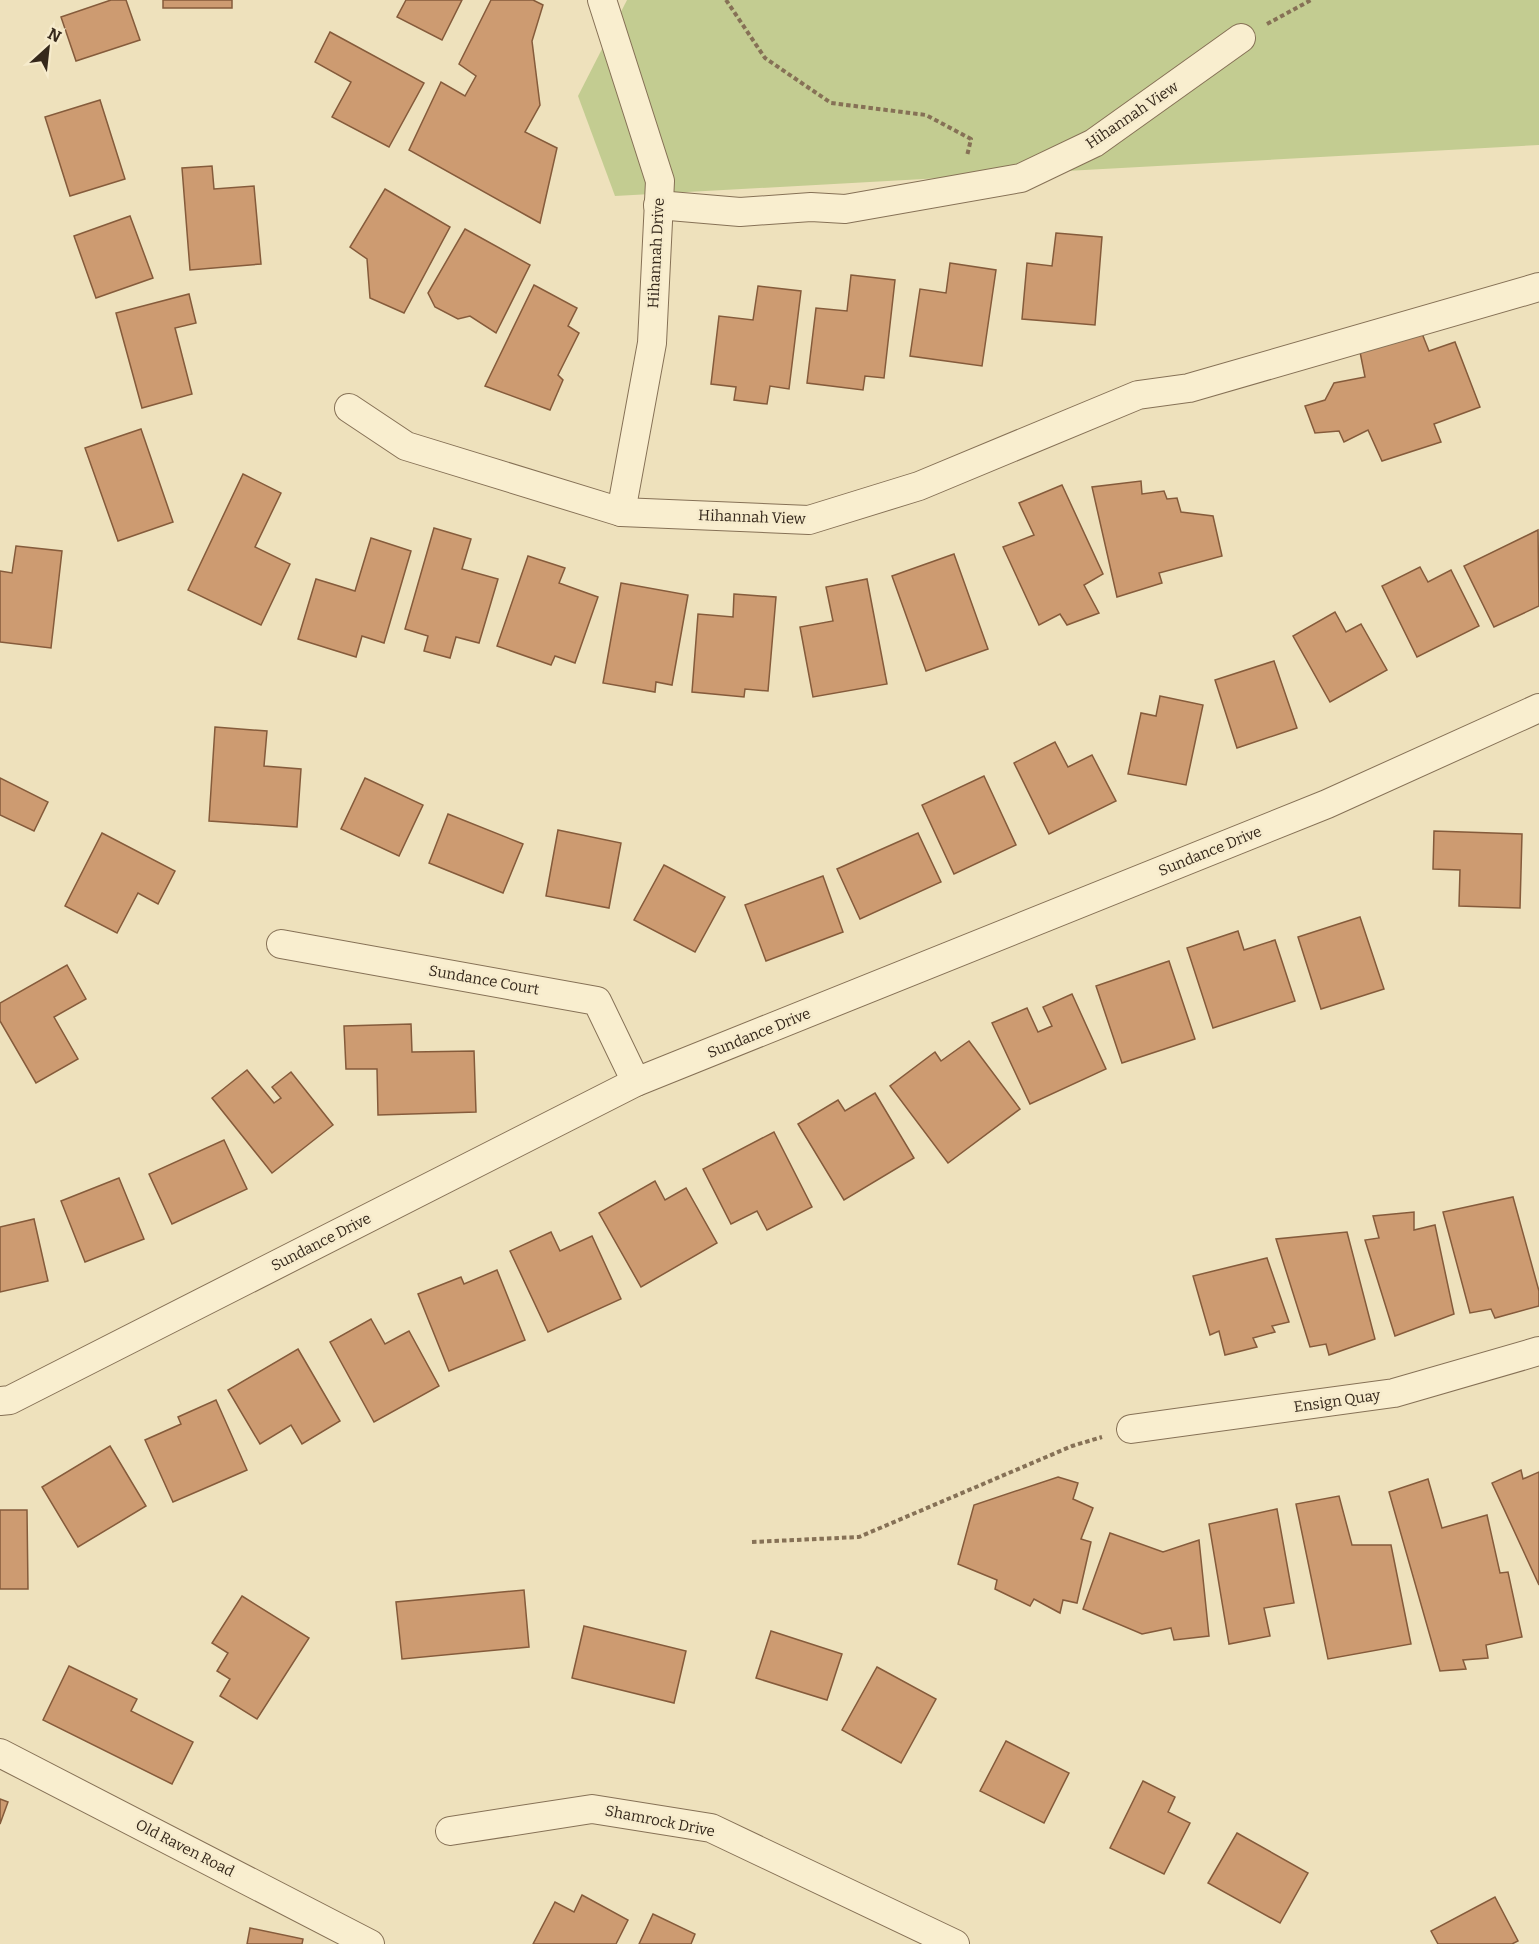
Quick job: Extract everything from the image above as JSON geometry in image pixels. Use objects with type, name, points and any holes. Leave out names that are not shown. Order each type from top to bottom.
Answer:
[{"type":"street","name":"Hihannah Drive","points":[[602,0],[660,181],[652,344],[621,512]]},
{"type":"street","name":"Hihannah View","points":[[658,205],[740,212],[811,207],[845,209],[1021,178],[1094,143],[1241,38]]},
{"type":"street","name":"Hihannah View","points":[[349,408],[406,446],[621,512],[809,520],[919,486],[1138,395],[1190,388],[1539,287]]},
{"type":"street","name":"Sundance Drive","points":[[0,1401],[10,1400],[636,1082],[1327,804],[1539,708]]},
{"type":"street","name":"Sundance Court","points":[[281,944],[597,1001],[636,1082]]},
{"type":"street","name":"Ensign Quay","points":[[1131,1429],[1394,1393],[1539,1351]]},
{"type":"street","name":"Old Raven Road","points":[[0,1753],[370,1944]]},
{"type":"street","name":"Shamrock Drive","points":[[450,1831],[591,1809],[711,1828],[954,1944]]},
{"type":"path","points":[[726,0],[765,58],[831,103],[926,115],[971,139],[960,189]]},
{"type":"path","points":[[1241,38],[1311,0]]},
{"type":"path","points":[[752,1542],[859,1537],[1072,1446],[1131,1429]]},
{"type":"green space","points":[[627,0],[1539,0],[1539,145],[615,196],[578,96]]},
{"type":"building","points":[[111,0],[126,0],[140,40],[76,61],[61,17]]},
{"type":"building","points":[[163,0],[232,0],[232,8],[163,8]]},
{"type":"building","points":[[406,0],[462,0],[442,40],[397,17]]},
{"type":"building","points":[[491,0],[533,0],[543,5],[532,41],[540,105],[525,132],[557,148],[540,223],[409,150],[441,82],[465,96],[476,76],[459,64]]},
{"type":"building","points":[[330,32],[424,83],[389,147],[332,117],[351,82],[315,62]]},
{"type":"building","points":[[100,100],[125,179],[70,196],[45,117]]},
{"type":"building","points":[[212,166],[214,189],[254,186],[261,264],[190,270],[182,168]]},
{"type":"building","points":[[385,189],[450,227],[404,313],[370,298],[367,259],[350,247]]},
{"type":"building","points":[[130,216],[153,278],[96,298],[74,236]]},
{"type":"building","points":[[465,229],[530,265],[496,333],[470,316],[458,319],[435,307],[428,293]]},
{"type":"building","points":[[1056,233],[1102,237],[1095,325],[1022,319],[1027,263],[1052,266]]},
{"type":"building","points":[[950,263],[996,270],[982,366],[910,356],[920,289],[946,293]]},
{"type":"building","points":[[851,275],[895,280],[884,378],[865,376],[863,390],[807,383],[816,308],[847,311]]},
{"type":"building","points":[[534,285],[577,308],[568,326],[579,333],[558,375],[563,380],[550,410],[485,386]]},
{"type":"building","points":[[758,286],[801,291],[789,389],[770,386],[767,404],[734,400],[736,387],[711,384],[719,316],[753,320]]},
{"type":"building","points":[[189,294],[196,323],[175,328],[192,394],[142,408],[116,313]]},
{"type":"building","points":[[1421,331],[1429,351],[1455,342],[1480,407],[1434,424],[1441,442],[1382,461],[1368,430],[1344,442],[1339,431],[1315,433],[1305,406],[1325,400],[1334,383],[1365,377],[1360,352]]},
{"type":"building","points":[[141,429],[173,522],[118,541],[85,448]]},
{"type":"building","points":[[243,474],[281,493],[255,547],[290,564],[261,625],[188,590]]},
{"type":"building","points":[[1141,481],[1142,494],[1164,491],[1167,499],[1177,498],[1181,512],[1213,516],[1222,556],[1159,573],[1162,583],[1117,597],[1092,487]]},
{"type":"building","points":[[1062,485],[1103,574],[1084,585],[1099,613],[1067,625],[1060,614],[1039,625],[1003,547],[1034,535],[1019,503]]},
{"type":"building","points":[[434,528],[471,539],[462,569],[498,579],[479,643],[456,637],[450,658],[424,651],[428,636],[405,629]]},
{"type":"building","points":[[1538,530],[1539,606],[1494,627],[1464,566]]},
{"type":"building","points":[[371,538],[411,551],[384,643],[362,636],[356,657],[298,639],[316,579],[355,591]]},
{"type":"building","points":[[16,546],[62,551],[51,648],[0,642],[0,571],[12,573]]},
{"type":"building","points":[[954,554],[988,649],[926,671],[892,576]]},
{"type":"building","points":[[528,556],[565,568],[559,583],[598,597],[575,663],[555,656],[551,665],[497,646]]},
{"type":"building","points":[[1420,567],[1428,582],[1451,570],[1479,626],[1417,657],[1382,586]]},
{"type":"building","points":[[867,579],[887,684],[813,697],[800,627],[833,621],[826,587]]},
{"type":"building","points":[[621,583],[688,595],[672,685],[656,682],[655,692],[603,683]]},
{"type":"building","points":[[734,594],[776,597],[768,691],[745,689],[744,697],[692,692],[698,614],[733,617]]},
{"type":"building","points":[[1335,612],[1346,632],[1361,624],[1387,670],[1330,702],[1293,636]]},
{"type":"building","points":[[1274,661],[1297,728],[1237,748],[1215,680]]},
{"type":"building","points":[[1160,696],[1203,705],[1186,785],[1128,774],[1141,713],[1156,716]]},
{"type":"building","points":[[215,727],[267,731],[264,766],[301,769],[297,827],[209,821]]},
{"type":"building","points":[[1055,742],[1068,767],[1092,755],[1116,801],[1049,834],[1014,763]]},
{"type":"building","points":[[984,776],[1016,845],[954,874],[922,805]]},
{"type":"building","points":[[0,778],[48,802],[34,831],[0,815]]},
{"type":"building","points":[[365,778],[423,805],[399,856],[341,829]]},
{"type":"building","points":[[448,814],[523,844],[503,893],[429,863]]},
{"type":"building","points":[[558,830],[621,843],[609,908],[546,896]]},
{"type":"building","points":[[1434,831],[1522,834],[1520,908],[1459,906],[1460,870],[1433,869]]},
{"type":"building","points":[[102,833],[175,871],[158,904],[138,893],[117,933],[65,906]]},
{"type":"building","points":[[918,833],[941,882],[860,919],[837,869]]},
{"type":"building","points":[[664,865],[725,897],[695,952],[634,920]]},
{"type":"building","points":[[823,876],[843,932],[766,961],[745,905]]},
{"type":"building","points":[[1360,917],[1384,989],[1321,1009],[1298,937]]},
{"type":"building","points":[[1238,931],[1244,950],[1275,940],[1295,1001],[1213,1028],[1187,948]]},
{"type":"building","points":[[1169,961],[1195,1039],[1122,1063],[1096,986]]},
{"type":"building","points":[[67,965],[86,999],[54,1017],[78,1059],[36,1083],[0,1021],[0,1003]]},
{"type":"building","points":[[1072,994],[1106,1069],[1030,1104],[992,1023],[1027,1008],[1038,1032],[1052,1026],[1043,1007]]},
{"type":"building","points":[[411,1024],[412,1052],[474,1051],[476,1112],[378,1115],[377,1069],[346,1069],[344,1026]]},
{"type":"building","points":[[969,1041],[1020,1109],[948,1163],[890,1086],[935,1052],[941,1061]]},
{"type":"building","points":[[247,1070],[274,1103],[281,1098],[272,1087],[291,1072],[333,1125],[272,1173],[212,1098]]},
{"type":"building","points":[[875,1093],[914,1158],[844,1200],[798,1124],[838,1100],[845,1111]]},
{"type":"building","points":[[774,1132],[812,1207],[767,1230],[757,1211],[731,1224],[703,1169]]},
{"type":"building","points":[[224,1140],[247,1189],[172,1224],[149,1174]]},
{"type":"building","points":[[119,1178],[144,1239],[85,1262],[61,1201]]},
{"type":"building","points":[[655,1181],[665,1200],[686,1188],[717,1243],[641,1287],[599,1213]]},
{"type":"building","points":[[1513,1197],[1539,1291],[1539,1306],[1495,1318],[1491,1309],[1470,1313],[1443,1212]]},
{"type":"building","points":[[1414,1212],[1414,1230],[1435,1225],[1454,1314],[1395,1336],[1365,1240],[1379,1238],[1373,1216]]},
{"type":"building","points":[[34,1219],[48,1281],[0,1292],[0,1227]]},
{"type":"building","points":[[551,1232],[560,1251],[592,1236],[621,1299],[548,1332],[510,1251]]},
{"type":"building","points":[[1347,1232],[1375,1339],[1329,1355],[1326,1344],[1310,1347],[1276,1239]]},
{"type":"building","points":[[1267,1258],[1289,1322],[1272,1326],[1275,1332],[1253,1338],[1257,1347],[1225,1355],[1219,1331],[1210,1335],[1193,1276]]},
{"type":"building","points":[[497,1270],[525,1340],[449,1371],[418,1294],[461,1277],[464,1284]]},
{"type":"building","points":[[371,1319],[385,1344],[409,1331],[439,1386],[374,1422],[330,1342]]},
{"type":"building","points":[[298,1349],[340,1421],[302,1444],[291,1425],[260,1444],[228,1390]]},
{"type":"building","points":[[216,1400],[247,1470],[173,1502],[145,1440],[181,1424],[178,1417]]},
{"type":"building","points":[[110,1446],[146,1506],[78,1547],[42,1487]]},
{"type":"building","points":[[1521,1470],[1523,1479],[1539,1472],[1539,1585],[1492,1483]]},
{"type":"building","points":[[1058,1477],[1078,1483],[1073,1499],[1093,1508],[1081,1539],[1091,1542],[1077,1603],[1063,1600],[1060,1613],[1034,1599],[1030,1606],[995,1589],[997,1580],[958,1564],[974,1505]]},
{"type":"building","points":[[1428,1479],[1442,1528],[1487,1515],[1500,1573],[1508,1572],[1522,1637],[1486,1645],[1488,1658],[1463,1660],[1466,1669],[1440,1671],[1389,1492]]},
{"type":"building","points":[[1339,1496],[1352,1545],[1391,1545],[1411,1644],[1328,1659],[1296,1504]]},
{"type":"building","points":[[1277,1509],[1294,1603],[1264,1608],[1270,1636],[1229,1644],[1209,1524]]},
{"type":"building","points":[[0,1510],[27,1510],[28,1589],[0,1589]]},
{"type":"building","points":[[1110,1533],[1163,1552],[1199,1540],[1209,1636],[1174,1640],[1171,1628],[1142,1634],[1083,1609]]},
{"type":"building","points":[[524,1590],[529,1647],[402,1659],[396,1602]]},
{"type":"building","points":[[242,1596],[309,1638],[257,1719],[220,1696],[230,1679],[217,1671],[228,1653],[212,1643]]},
{"type":"building","points":[[584,1626],[686,1651],[674,1703],[572,1678]]},
{"type":"building","points":[[771,1631],[842,1654],[827,1700],[756,1678]]},
{"type":"building","points":[[69,1666],[137,1699],[131,1711],[193,1742],[172,1784],[43,1720]]},
{"type":"building","points":[[877,1667],[936,1699],[901,1763],[842,1730]]},
{"type":"building","points":[[1006,1741],[1069,1773],[1044,1823],[980,1791]]},
{"type":"building","points":[[1143,1781],[1175,1797],[1168,1812],[1190,1823],[1164,1874],[1110,1848]]},
{"type":"building","points":[[0,1799],[8,1802],[0,1824]]},
{"type":"building","points":[[1237,1833],[1308,1873],[1280,1923],[1208,1883]]},
{"type":"building","points":[[582,1895],[628,1920],[616,1944],[533,1944],[555,1902],[574,1912]]},
{"type":"building","points":[[1495,1897],[1518,1941],[1512,1944],[1438,1944],[1431,1931]]},
{"type":"building","points":[[653,1914],[695,1934],[691,1944],[639,1944]]},
{"type":"building","points":[[250,1928],[303,1939],[302,1944],[247,1944]]}]
